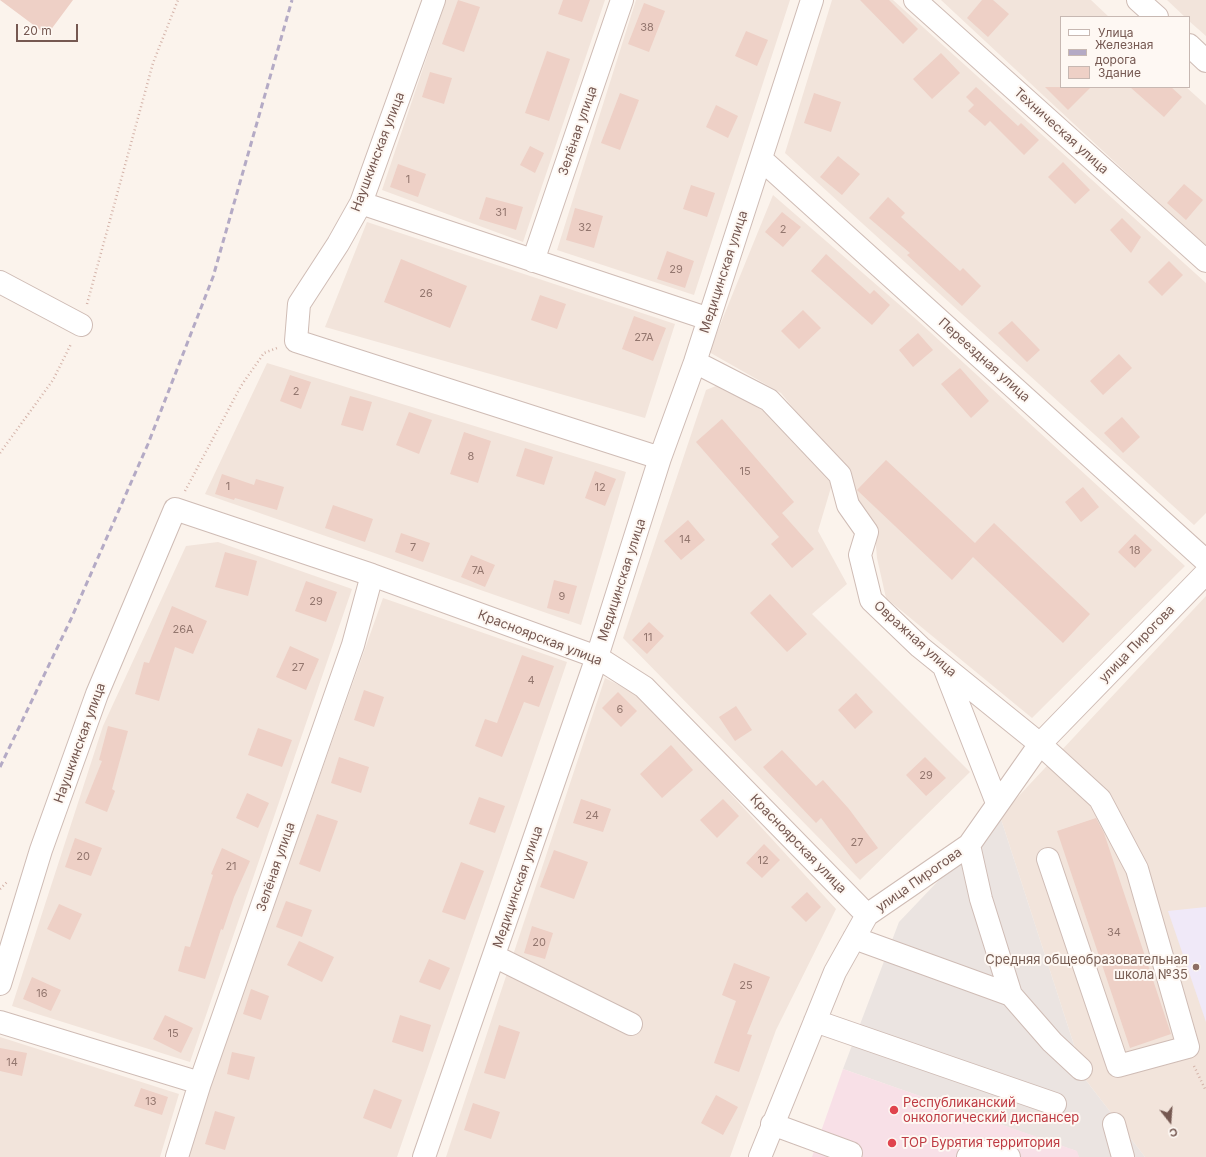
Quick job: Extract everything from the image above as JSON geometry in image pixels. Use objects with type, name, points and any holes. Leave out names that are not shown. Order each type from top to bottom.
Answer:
[{"type":"street","name":"Наушкинская улица","points":[[296,341],[299,304],[338,244],[361,203],[434,0]]},
{"type":"street","name":"Зелёная улица","points":[[533,261],[622,0]]},
{"type":"street","name":"Медицинская улица","points":[[424,1157],[597,657],[660,458],[695,362],[762,159],[812,0]]},
{"type":"street","name":"Техническая улица","points":[[915,0],[1206,261]]},
{"type":"street","points":[[1138,0],[1156,16]]},
{"type":"street","points":[[1190,47],[1206,61]]},
{"type":"street","name":"Переездная улица","points":[[762,159],[1206,561]]},
{"type":"street","points":[[361,203],[708,319]]},
{"type":"street","points":[[0,282],[81,325]]},
{"type":"street","points":[[296,341],[660,458]]},
{"type":"street","name":"Овражная улица","points":[[695,362],[769,400],[840,475],[848,505],[867,532],[860,555],[871,600],[920,647],[1040,744],[1100,799],[1137,869],[1188,1047]]},
{"type":"street","name":"Наушкинская улица","points":[[0,984],[41,850],[96,694],[175,509]]},
{"type":"street","name":"Красноярская улица","points":[[175,509],[372,575],[597,657],[644,687],[868,915]]},
{"type":"street","name":"улица Пирогова","points":[[760,1157],[772,1124],[835,972],[868,915],[968,846],[1040,744],[1206,573]]},
{"type":"street","name":"Зелёная улица","points":[[177,1157],[200,1083],[353,645],[372,575]]},
{"type":"street","points":[[943,666],[997,803]]},
{"type":"street","points":[[968,846],[980,899],[1011,995],[1052,1042],[1081,1069]]},
{"type":"street","points":[[1048,859],[1118,1066],[1188,1047]]},
{"type":"street","points":[[854,938],[1011,995]]},
{"type":"street","points":[[494,956],[631,1024]]},
{"type":"street","points":[[814,1021],[1055,1104]]},
{"type":"street","points":[[0,1022],[200,1083]]},
{"type":"street","points":[[772,1124],[851,1152]]},
{"type":"street","points":[[1114,1124],[1123,1157]]},
{"type":"street","points":[[968,1157],[973,1154],[990,1151],[1009,1157]]},
{"type":"path","points":[[0,453],[53,380],[81,325],[153,63],[178,0]]},
{"type":"path","points":[[175,509],[241,386],[264,353],[296,341]]},
{"type":"path","points":[[1188,1047],[1194,1067],[1206,1091]]},
{"type":"shaded area","points":[[446,0],[605,0],[523,242],[382,190]]},
{"type":"shaded area","points":[[636,0],[790,0],[694,295],[557,250]]},
{"type":"shaded area","points":[[832,0],[893,0],[1206,283],[1206,513],[1194,525],[785,153]]},
{"type":"shaded area","points":[[941,0],[1091,0],[1108,16],[1060,16],[1060,88],[1187,88],[1206,105],[1206,247]]},
{"type":"shaded area","points":[[1167,0],[1206,0],[1206,36],[1190,22],[1190,16],[1184,16]]},
{"type":"shaded area","points":[[773,195],[917,320],[1185,566],[1032,718],[886,598],[877,558],[875,535],[844,471],[781,393],[709,352]]},
{"type":"shaded area","points":[[367,222],[675,324],[645,418],[325,327]]},
{"type":"shaded area","points":[[267,363],[626,472],[581,625],[205,494]]},
{"type":"shaded area","points":[[721,384],[763,411],[832,484],[818,531],[847,584],[812,614],[970,772],[860,880],[623,638],[706,390]]},
{"type":"shaded area","points":[[218,542],[352,589],[190,1062],[12,1006],[103,726],[186,546]]},
{"type":"shaded area","points":[[1206,596],[1206,1157],[1145,1157],[1085,1079],[1000,816]]},
{"type":"shaded area","points":[[383,598],[567,662],[397,1157],[189,1157],[213,1077]]},
{"type":"shaded area","points":[[605,678],[642,697],[836,909],[776,1030],[730,1157],[446,1157]]},
{"type":"shaded area","points":[[1000,816],[1085,1079],[1145,1157],[1079,1157],[1076,1151],[843,1069],[899,922]]},
{"type":"shaded area","name":"Средняя общеобразовательная школа №35","points":[[1206,907],[1206,1022],[1168,911]]},
{"type":"shaded area","points":[[0,1037],[179,1094],[160,1157],[0,1157]]},
{"type":"shaded area","name":"Республиканский онкологический диспансер","points":[[843,1069],[1077,1151],[1079,1157],[812,1157]]},
{"type":"building","points":[[0,0],[73,0],[47,35]]},
{"type":"building","points":[[458,0],[480,7],[464,52],[442,44]]},
{"type":"building","points":[[563,0],[590,0],[582,22],[558,14]]},
{"type":"building","points":[[860,0],[889,0],[918,29],[903,44]]},
{"type":"building","points":[[982,0],[993,0],[1009,14],[988,37],[967,18]]},
{"type":"building","points":[[644,3],[665,11],[649,52],[628,44]]},
{"type":"building","points":[[746,31],[768,40],[757,66],[735,56]]},
{"type":"building","points":[[547,51],[570,59],[549,121],[525,113]]},
{"type":"building","points":[[941,53],[960,73],[932,99],[913,79]]},
{"type":"building","points":[[430,72],[452,78],[444,104],[422,97]]},
{"type":"building","points":[[976,87],[1018,126],[1021,123],[1039,140],[1024,155],[990,121],[985,126],[968,111],[974,105],[966,97]]},
{"type":"building","points":[[1045,87],[1090,88],[1068,110]]},
{"type":"building","points":[[1131,88],[1172,88],[1182,97],[1164,117]]},
{"type":"building","points":[[620,93],[639,100],[620,150],[601,143]]},
{"type":"building","points":[[814,93],[841,102],[831,132],[804,123]]},
{"type":"building","points":[[716,105],[738,116],[728,138],[706,127]]},
{"type":"building","points":[[530,146],[544,153],[535,173],[520,165]]},
{"type":"building","points":[[838,156],[860,174],[842,195],[820,177]]},
{"type":"building","points":[[1063,162],[1090,190],[1075,204],[1048,177]]},
{"type":"building","points":[[398,164],[426,174],[418,197],[390,187]]},
{"type":"building","points":[[1184,184],[1203,200],[1186,220],[1167,203]]},
{"type":"building","points":[[691,185],[715,193],[707,217],[683,209]]},
{"type":"building","points":[[486,197],[523,207],[516,230],[479,219]]},
{"type":"building","points":[[888,197],[905,213],[901,217],[960,271],[963,268],[981,286],[962,306],[907,255],[910,253],[869,218]]},
{"type":"building","points":[[575,208],[603,216],[594,248],[566,240]]},
{"type":"building","points":[[782,212],[801,227],[783,247],[765,232]]},
{"type":"building","points":[[1122,218],[1141,237],[1131,253],[1110,230]]},
{"type":"building","points":[[667,251],[694,261],[685,288],[657,279]]},
{"type":"building","points":[[826,254],[870,294],[874,290],[890,305],[872,325],[811,271]]},
{"type":"building","points":[[401,259],[467,286],[450,328],[384,302]]},
{"type":"building","points":[[1169,261],[1183,275],[1162,296],[1148,282]]},
{"type":"building","points":[[540,295],[566,304],[557,329],[531,320]]},
{"type":"building","points":[[803,310],[821,328],[799,349],[781,331]]},
{"type":"building","points":[[634,316],[666,328],[653,361],[622,349]]},
{"type":"building","points":[[1012,321],[1040,350],[1027,362],[998,333]]},
{"type":"building","points":[[918,333],[933,350],[913,367],[899,350]]},
{"type":"building","points":[[1119,354],[1132,368],[1103,395],[1090,381]]},
{"type":"building","points":[[960,368],[989,401],[971,418],[941,384]]},
{"type":"building","points":[[290,375],[311,382],[301,409],[280,401]]},
{"type":"building","points":[[350,396],[372,402],[363,431],[341,425]]},
{"type":"building","points":[[409,412],[432,420],[419,454],[396,445]]},
{"type":"building","points":[[1122,417],[1140,437],[1123,453],[1104,433]]},
{"type":"building","points":[[722,419],[794,502],[782,513],[814,549],[792,568],[771,544],[779,537],[696,442]]},
{"type":"building","points":[[464,432],[491,441],[478,483],[450,474]]},
{"type":"building","points":[[525,448],[553,457],[544,485],[516,476]]},
{"type":"building","points":[[886,460],[975,543],[994,523],[1090,614],[1063,643],[973,557],[952,580],[857,490]]},
{"type":"building","points":[[595,471],[616,479],[605,506],[585,498]]},
{"type":"building","points":[[222,474],[254,485],[256,479],[284,487],[277,510],[215,494]]},
{"type":"building","points":[[1083,487],[1099,507],[1081,522],[1065,502]]},
{"type":"building","points":[[333,505],[373,519],[365,542],[325,528]]},
{"type":"building","points":[[688,520],[705,540],[681,560],[664,541]]},
{"type":"building","points":[[401,533],[430,543],[423,562],[395,552]]},
{"type":"building","points":[[1135,534],[1152,550],[1135,568],[1118,552]]},
{"type":"building","points":[[225,552],[257,561],[248,596],[215,587]]},
{"type":"building","points":[[471,555],[495,565],[485,587],[461,577]]},
{"type":"building","points":[[554,580],[577,586],[569,614],[547,608]]},
{"type":"building","points":[[306,581],[337,592],[326,622],[295,611]]},
{"type":"building","points":[[770,594],[807,634],[787,652],[750,613]]},
{"type":"building","points":[[172,606],[207,621],[193,654],[175,647],[159,701],[135,694],[144,662],[149,663]]},
{"type":"building","points":[[649,622],[664,636],[647,654],[632,640]]},
{"type":"building","points":[[290,646],[319,659],[306,690],[276,677]]},
{"type":"building","points":[[522,655],[554,666],[539,707],[524,702],[502,757],[475,746],[485,719],[497,723]]},
{"type":"building","points":[[364,690],[384,697],[374,727],[354,720]]},
{"type":"building","points":[[618,692],[637,711],[621,727],[602,708]]},
{"type":"building","points":[[856,693],[873,712],[855,729],[838,710]]},
{"type":"building","points":[[736,706],[752,730],[735,741],[719,717]]},
{"type":"building","points":[[108,726],[128,731],[112,789],[115,791],[107,812],[85,803],[102,761],[99,760]]},
{"type":"building","points":[[258,728],[292,740],[282,767],[248,755]]},
{"type":"building","points":[[671,745],[693,770],[662,798],[640,774]]},
{"type":"building","points":[[782,750],[816,786],[823,780],[849,809],[878,848],[856,864],[821,818],[816,823],[763,767]]},
{"type":"building","points":[[339,757],[369,767],[361,793],[331,783]]},
{"type":"building","points":[[925,757],[946,778],[926,796],[906,775]]},
{"type":"building","points":[[247,793],[269,803],[258,828],[236,818]]},
{"type":"building","points":[[479,797],[505,806],[495,833],[469,824]]},
{"type":"building","points":[[581,799],[611,809],[603,832],[573,823]]},
{"type":"building","points":[[723,799],[739,816],[717,838],[700,820]]},
{"type":"building","points":[[317,814],[338,821],[320,872],[299,864]]},
{"type":"building","points":[[1096,818],[1104,833],[1171,1034],[1130,1048],[1057,831]]},
{"type":"building","points":[[75,838],[102,848],[91,876],[65,867]]},
{"type":"building","points":[[764,844],[780,860],[762,878],[746,863]]},
{"type":"building","points":[[222,848],[250,861],[234,897],[223,930],[221,929],[205,979],[178,971],[185,946],[190,947],[213,875],[211,874]]},
{"type":"building","points":[[554,850],[588,862],[574,899],[540,887]]},
{"type":"building","points":[[461,862],[484,871],[465,920],[442,912]]},
{"type":"building","points":[[807,892],[821,907],[806,922],[791,907]]},
{"type":"building","points":[[286,901],[312,910],[302,937],[276,927]]},
{"type":"building","points":[[59,904],[82,914],[70,940],[47,929]]},
{"type":"building","points":[[532,926],[553,933],[545,959],[524,953]]},
{"type":"building","points":[[299,941],[334,957],[322,982],[287,965]]},
{"type":"building","points":[[429,959],[450,968],[440,990],[419,982]]},
{"type":"building","points":[[734,963],[770,977],[747,1034],[752,1035],[739,1072],[714,1063],[736,1001],[722,995]]},
{"type":"building","points":[[32,977],[61,990],[51,1011],[23,999]]},
{"type":"building","points":[[251,989],[269,996],[261,1020],[243,1014]]},
{"type":"building","points":[[165,1015],[193,1028],[181,1053],[153,1039]]},
{"type":"building","points":[[400,1015],[431,1025],[423,1052],[392,1042]]},
{"type":"building","points":[[499,1025],[520,1032],[505,1079],[484,1073]]},
{"type":"building","points":[[0,1048],[27,1053],[22,1076],[0,1071]]},
{"type":"building","points":[[232,1052],[255,1057],[249,1080],[227,1074]]},
{"type":"building","points":[[141,1088],[168,1097],[162,1115],[134,1106]]},
{"type":"building","points":[[374,1089],[402,1100],[391,1129],[363,1118]]},
{"type":"building","points":[[716,1095],[738,1107],[723,1135],[701,1123]]},
{"type":"building","points":[[473,1103],[500,1112],[491,1139],[464,1130]]},
{"type":"building","points":[[215,1111],[235,1117],[225,1150],[205,1144]]},
{"type":"railway","points":[[0,767],[71,619],[148,444],[213,277],[292,0]]},
{"type":"place","name":"Средняя общеобразовательная школа №35","points":[[1196,967]]},
{"type":"place","name":"Республиканский онкологический диспансер","points":[[894,1110]]},
{"type":"place","name":"ТОР Бурятия территория","points":[[892,1143]]}]
